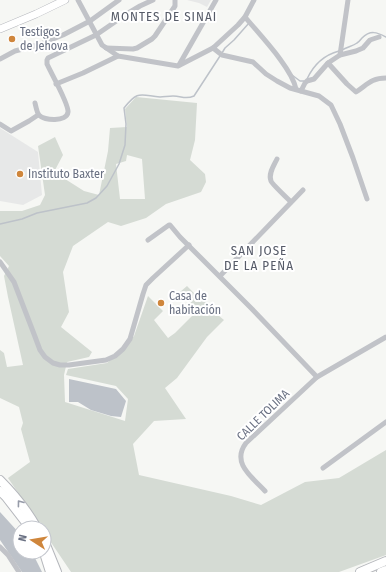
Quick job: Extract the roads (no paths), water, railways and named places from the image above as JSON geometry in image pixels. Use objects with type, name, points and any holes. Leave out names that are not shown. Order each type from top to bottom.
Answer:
[{"type":"main road","points":[[0,29],[65,0]]},
{"type":"main road","points":[[0,480],[11,491],[33,520]]},
{"type":"main road","points":[[0,491],[24,520]]},
{"type":"main road","points":[[46,560],[50,572]]},
{"type":"main road","points":[[52,560],[56,572]]},
{"type":"main road","points":[[360,572],[386,561]]},
{"type":"main road","points":[[381,572],[386,570]]},
{"type":"street","points":[[78,0],[102,45],[118,56],[178,66],[214,48],[245,17],[254,0]]},
{"type":"street","points":[[0,59],[15,51],[38,45],[63,35],[90,21],[119,0]]},
{"type":"street","points":[[38,115],[49,119],[64,118],[67,116],[69,110],[47,64],[48,58],[96,35],[125,15],[153,0]]},
{"type":"street","points":[[106,48],[133,49],[152,39],[175,6],[175,0]]},
{"type":"street","points":[[178,66],[216,0]]},
{"type":"street","points":[[340,55],[348,0]]},
{"type":"street","points":[[245,17],[286,67],[298,90]]},
{"type":"street","points":[[298,90],[307,81],[314,79],[328,63],[340,55],[363,48],[370,40],[380,37]]},
{"type":"street","points":[[214,48],[222,55],[252,62],[277,81],[290,88],[319,96],[331,105],[340,124],[367,199]]},
{"type":"street","points":[[56,84],[118,56]]},
{"type":"street","points":[[328,63],[356,92],[373,80],[378,78],[386,78]]},
{"type":"street","points":[[35,103],[38,115]]},
{"type":"street","points":[[0,124],[11,131],[38,115]]},
{"type":"street","points":[[277,159],[272,167],[270,175],[271,181],[291,202]]},
{"type":"street","points":[[220,276],[303,190]]},
{"type":"street","points":[[148,240],[169,225],[317,377]]},
{"type":"street","points":[[0,262],[14,282],[34,334],[45,357],[53,363],[69,365],[106,360],[115,356],[124,349],[130,339],[146,286],[189,245]]},
{"type":"street","name":"CALLE TOLIMA","points":[[265,491],[247,472],[241,463],[240,456],[246,443],[317,377],[386,337]]},
{"type":"street","points":[[323,468],[386,422]]},
{"type":"street","points":[[0,547],[8,555],[19,572]]},
{"type":"waterway","points":[[222,53],[249,23]]},
{"type":"waterway","points":[[342,50],[355,44],[365,35],[371,33],[377,33],[386,37]]},
{"type":"waterway","points":[[307,79],[312,70],[324,58],[339,51]]},
{"type":"waterway","points":[[0,224],[22,219],[37,213],[87,203],[96,198],[107,186],[119,164],[125,145],[126,124],[124,108],[129,102],[136,96],[140,95],[160,97],[176,96],[186,98],[194,96],[220,56]]},
{"type":"waterway","points":[[292,75],[300,81],[304,81]]},
{"type":"place","name":"Testigos de Jehova","points":[[12,39]]},
{"type":"place","name":"Instituto Baxter","points":[[20,174]]},
{"type":"place","name":"Casa de habitación","points":[[161,303]]},
{"type":"district","name":"MONTES DE SINAI","points":[[164,16]]},
{"type":"district","name":"SAN JOSE DE LA PEÑA","points":[[259,258]]}]
